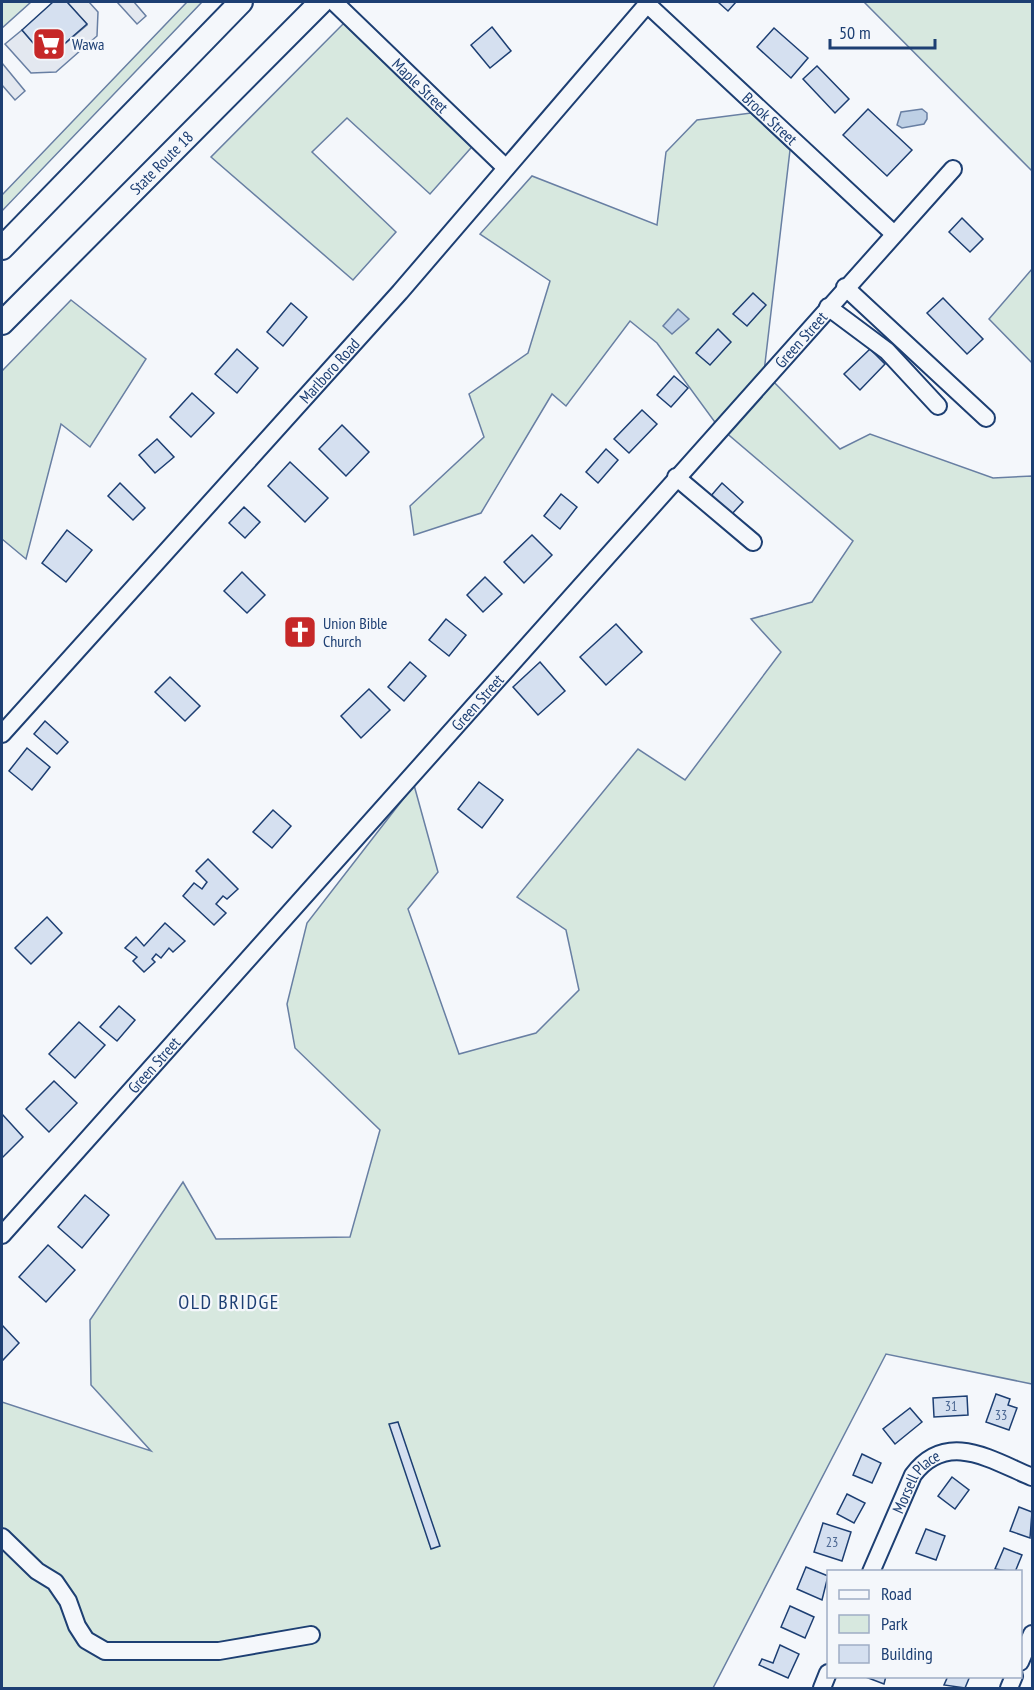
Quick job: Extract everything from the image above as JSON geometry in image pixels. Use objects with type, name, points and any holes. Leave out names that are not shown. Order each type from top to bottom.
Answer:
[{"type":"highway","points":[[2,248],[241,2]]},
{"type":"highway","name":"State Route 18","points":[[2,323],[321,2]]},
{"type":"street","name":"Maple Street","points":[[334,2],[506,168]]},
{"type":"street","name":"Marlboro Road","points":[[2,734],[392,301],[648,3]]},
{"type":"street","name":"Brook Street","points":[[648,3],[893,233]]},
{"type":"street","name":"Green Street","points":[[2,1235],[952,169]]},
{"type":"street","points":[[845,287],[986,418]]},
{"type":"street","points":[[828,307],[887,351],[938,406]]},
{"type":"street","points":[[676,477],[753,542]]},
{"type":"street","name":"Morsell Place","points":[[872,1570],[913,1475],[923,1462],[936,1454],[964,1451],[1032,1477]]},
{"type":"street","points":[[2,1537],[37,1571],[56,1582],[68,1601],[77,1626],[86,1640],[105,1651],[219,1651],[311,1635]]},
{"type":"street","points":[[1022,1658],[1031,1641]]},
{"type":"green space","points":[[2,2],[31,2],[2,28]]},
{"type":"green space","points":[[187,2],[202,2],[2,211],[2,195]]},
{"type":"green space","points":[[864,2],[1032,2],[1032,171]]},
{"type":"green space","points":[[348,19],[478,140],[430,194],[347,118],[312,152],[396,232],[353,280],[211,157]]},
{"type":"green space","points":[[751,113],[790,150],[764,372],[840,449],[870,434],[993,478],[1032,476],[1032,1384],[886,1354],[713,1688],[2,1688],[2,1402],[151,1451],[91,1385],[90,1320],[183,1182],[216,1239],[350,1237],[380,1130],[295,1048],[287,1004],[307,923],[414,785],[438,872],[408,909],[459,1054],[536,1033],[579,990],[566,930],[517,897],[638,749],[685,780],[781,652],[751,619],[812,602],[853,541],[717,425],[657,343],[630,321],[566,406],[552,394],[481,513],[414,535],[410,506],[484,437],[469,394],[528,353],[550,281],[480,234],[532,176],[657,225],[666,152],[697,120]]},
{"type":"green space","points":[[1032,269],[1032,363],[989,319]]},
{"type":"green space","points":[[71,300],[146,359],[90,447],[61,424],[26,559],[2,539],[2,371]]},
{"type":"shaded area","points":[[67,2],[89,2],[98,12],[97,36],[56,72],[31,73],[5,44],[22,30],[47,59],[87,25]]},
{"type":"shaded area","points":[[117,2],[134,2],[146,16],[137,24]]},
{"type":"shaded area","points":[[2,63],[25,91],[15,100],[2,85]]},
{"type":"water","points":[[922,109],[927,113],[924,124],[902,128],[897,125],[901,112]]},
{"type":"water","points":[[678,309],[689,319],[672,334],[663,326]]},
{"type":"building","name":"Wawa","points":[[53,2],[67,2],[87,24],[47,59],[22,30]]},
{"type":"building","points":[[718,2],[736,2],[728,11]]},
{"type":"building","points":[[492,27],[511,51],[490,68],[471,45]]},
{"type":"building","points":[[774,28],[808,58],[791,78],[757,47]]},
{"type":"building","points":[[817,66],[849,99],[835,113],[803,79]]},
{"type":"building","points":[[868,109],[912,150],[887,176],[843,135]]},
{"type":"building","points":[[962,218],[983,239],[970,252],[949,232]]},
{"type":"building","points":[[753,293],[766,305],[747,326],[733,314]]},
{"type":"building","points":[[943,298],[983,339],[967,354],[927,313]]},
{"type":"building","points":[[291,303],[307,317],[283,346],[267,332]]},
{"type":"building","points":[[718,329],[731,342],[710,365],[696,353]]},
{"type":"building","points":[[237,349],[258,368],[237,393],[215,374]]},
{"type":"building","points":[[870,349],[885,364],[860,390],[844,374]]},
{"type":"building","points":[[674,376],[688,388],[671,407],[657,395]]},
{"type":"building","points":[[192,393],[214,413],[191,437],[170,417]]},
{"type":"building","points":[[642,410],[657,424],[629,453],[614,439]]},
{"type":"building","points":[[342,425],[369,452],[346,476],[319,449]]},
{"type":"building","points":[[157,439],[174,457],[155,473],[139,455]]},
{"type":"building","points":[[606,449],[618,460],[598,483],[586,472]]},
{"type":"building","points":[[290,462],[328,498],[305,522],[268,486]]},
{"type":"building","points":[[120,483],[145,508],[133,520],[108,496]]},
{"type":"building","points":[[722,483],[743,502],[731,515],[710,497]]},
{"type":"building","points":[[561,494],[577,507],[560,529],[544,516]]},
{"type":"building","points":[[244,507],[260,522],[245,538],[229,523]]},
{"type":"building","points":[[67,530],[92,550],[66,582],[42,563]]},
{"type":"building","points":[[532,535],[552,555],[524,583],[504,562]]},
{"type":"building","points":[[242,572],[265,595],[247,613],[224,591]]},
{"type":"building","points":[[485,577],[502,594],[483,612],[467,595]]},
{"type":"building","points":[[446,619],[466,635],[449,656],[429,640]]},
{"type":"building","points":[[616,624],[642,652],[606,685],[580,657]]},
{"type":"building","points":[[410,662],[426,676],[404,701],[388,687]]},
{"type":"building","points":[[540,662],[565,691],[538,715],[513,687]]},
{"type":"building","points":[[170,677],[200,706],[185,721],[155,692]]},
{"type":"building","points":[[369,689],[390,710],[361,738],[341,716]]},
{"type":"building","points":[[45,721],[68,742],[57,754],[34,734]]},
{"type":"building","points":[[27,748],[50,767],[32,790],[9,771]]},
{"type":"building","points":[[479,782],[503,800],[482,828],[458,809]]},
{"type":"building","points":[[273,810],[291,826],[272,848],[253,832]]},
{"type":"building","points":[[208,859],[238,889],[227,899],[223,896],[216,904],[226,913],[214,925],[183,896],[194,883],[202,889],[207,882],[196,871]]},
{"type":"building","points":[[47,917],[62,933],[31,964],[15,948]]},
{"type":"building","points":[[165,923],[185,941],[173,952],[169,948],[161,958],[156,954],[152,959],[155,962],[144,972],[133,961],[137,957],[125,948],[136,937],[144,946]]},
{"type":"building","points":[[119,1006],[135,1020],[117,1041],[100,1027]]},
{"type":"building","points":[[79,1022],[105,1045],[75,1078],[49,1054]]},
{"type":"building","points":[[54,1081],[77,1103],[49,1132],[26,1109]]},
{"type":"building","points":[[2,1114],[23,1137],[2,1158]]},
{"type":"building","points":[[85,1195],[109,1215],[82,1248],[58,1227]]},
{"type":"building","points":[[48,1245],[75,1270],[46,1302],[19,1277]]},
{"type":"building","points":[[2,1325],[19,1343],[2,1361]]},
{"type":"building","points":[[996,1394],[1010,1399],[1008,1405],[1017,1408],[1009,1430],[986,1422]]},
{"type":"building","points":[[967,1396],[968,1415],[934,1417],[933,1398]]},
{"type":"building","points":[[910,1408],[922,1422],[895,1444],[883,1429]]},
{"type":"building","points":[[398,1422],[440,1546],[431,1549],[389,1424]]},
{"type":"building","points":[[862,1454],[881,1463],[872,1483],[853,1475]]},
{"type":"building","points":[[952,1477],[969,1490],[955,1509],[938,1496]]},
{"type":"building","points":[[847,1494],[865,1503],[854,1523],[837,1514]]},
{"type":"building","points":[[1019,1507],[1032,1512],[1030,1538],[1010,1531]]},
{"type":"building","points":[[823,1523],[851,1532],[842,1561],[814,1552]]},
{"type":"building","points":[[926,1529],[945,1536],[936,1560],[916,1553]]},
{"type":"building","points":[[1004,1548],[1022,1555],[1016,1570],[995,1569]]},
{"type":"building","points":[[806,1567],[827,1576],[822,1600],[797,1589]]},
{"type":"building","points":[[790,1606],[814,1617],[805,1638],[781,1627]]},
{"type":"building","points":[[780,1645],[799,1654],[788,1678],[759,1665],[762,1659],[773,1663]]},
{"type":"building","points":[[868,1678],[886,1678],[884,1684]]},
{"type":"building","points":[[947,1678],[969,1678],[965,1688],[944,1685]]},
{"type":"place","name":"Wawa","points":[[49,44]]},
{"type":"place","name":"Union Bible Church","points":[[300,632]]},
{"type":"district","name":"OLD BRIDGE","points":[[229,1302]]}]
